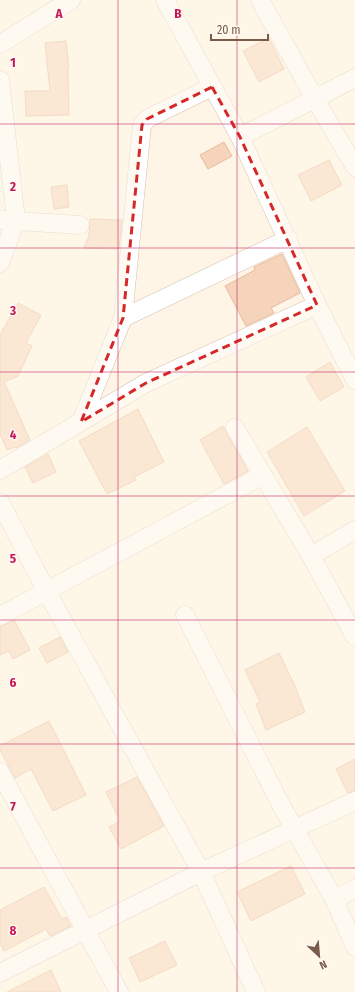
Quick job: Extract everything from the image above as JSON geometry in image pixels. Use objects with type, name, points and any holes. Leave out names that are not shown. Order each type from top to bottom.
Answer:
[{"type":"street","points":[[0,44],[71,0]]},
{"type":"street","points":[[165,0],[240,137],[318,305],[355,380]]},
{"type":"street","points":[[260,0],[355,167]]},
{"type":"street","points":[[240,137],[355,78]]},
{"type":"street","points":[[0,80],[8,220],[0,263]]},
{"type":"street","points":[[81,422],[123,318],[142,125],[146,119],[212,87]]},
{"type":"street","points":[[8,220],[80,225]]},
{"type":"street","points":[[123,318],[288,239]]},
{"type":"street","points":[[0,470],[146,383],[318,305]]},
{"type":"street","points":[[235,428],[311,556],[355,637]]},
{"type":"street","points":[[0,616],[263,475]]},
{"type":"street","points":[[0,502],[47,592],[201,872],[256,992]]},
{"type":"street","points":[[311,556],[355,530]]},
{"type":"street","points":[[185,614],[294,828],[334,900],[355,947]]},
{"type":"street","points":[[0,772],[119,992]]},
{"type":"street","points":[[0,973],[201,872],[355,801]]},
{"type":"street","points":[[334,900],[355,889]]},
{"type":"highlighted area","points":[[212,87],[240,137],[317,305],[146,383],[81,422],[123,318],[142,125],[147,119]]},
{"type":"building","points":[[269,38],[284,69],[259,82],[243,51]]},
{"type":"building","points":[[66,41],[69,68],[69,115],[26,116],[25,91],[50,91],[45,43]]},
{"type":"building","points":[[224,142],[232,156],[208,169],[200,155]]},
{"type":"building","points":[[329,160],[342,185],[311,201],[298,175]]},
{"type":"building","points":[[67,185],[69,207],[54,209],[51,187]]},
{"type":"building","points":[[90,219],[122,220],[119,249],[84,248],[89,236]]},
{"type":"building","points":[[282,254],[300,293],[271,308],[274,313],[246,326],[225,286],[255,270],[254,267]]},
{"type":"building","points":[[18,303],[41,315],[26,343],[32,346],[18,376],[4,382],[30,440],[16,448],[7,450],[0,434],[0,335]]},
{"type":"building","points":[[330,362],[344,387],[320,401],[306,377]]},
{"type":"building","points":[[138,409],[164,462],[134,477],[136,480],[107,494],[79,441]]},
{"type":"building","points":[[223,426],[248,471],[224,484],[200,440]]},
{"type":"building","points":[[307,427],[345,491],[304,516],[267,452]]},
{"type":"building","points":[[48,454],[56,472],[33,483],[25,467]]},
{"type":"building","points":[[14,620],[30,650],[13,659],[9,651],[0,655],[0,626]]},
{"type":"building","points":[[60,637],[68,652],[47,663],[39,648]]},
{"type":"building","points":[[279,653],[295,686],[305,712],[266,730],[256,704],[260,702],[245,670]]},
{"type":"building","points":[[49,721],[86,795],[53,811],[31,769],[15,778],[0,750],[0,746]]},
{"type":"building","points":[[355,759],[355,791],[348,793],[336,769]]},
{"type":"building","points":[[137,777],[164,826],[121,849],[109,827],[120,821],[106,792]]},
{"type":"building","points":[[291,866],[305,894],[251,921],[237,892]]},
{"type":"building","points":[[44,887],[62,919],[66,917],[71,926],[50,936],[46,929],[4,951],[0,943],[0,910]]},
{"type":"building","points":[[165,941],[177,965],[140,982],[129,958]]},
{"type":"building","points":[[51,970],[61,992],[7,992]]}]
